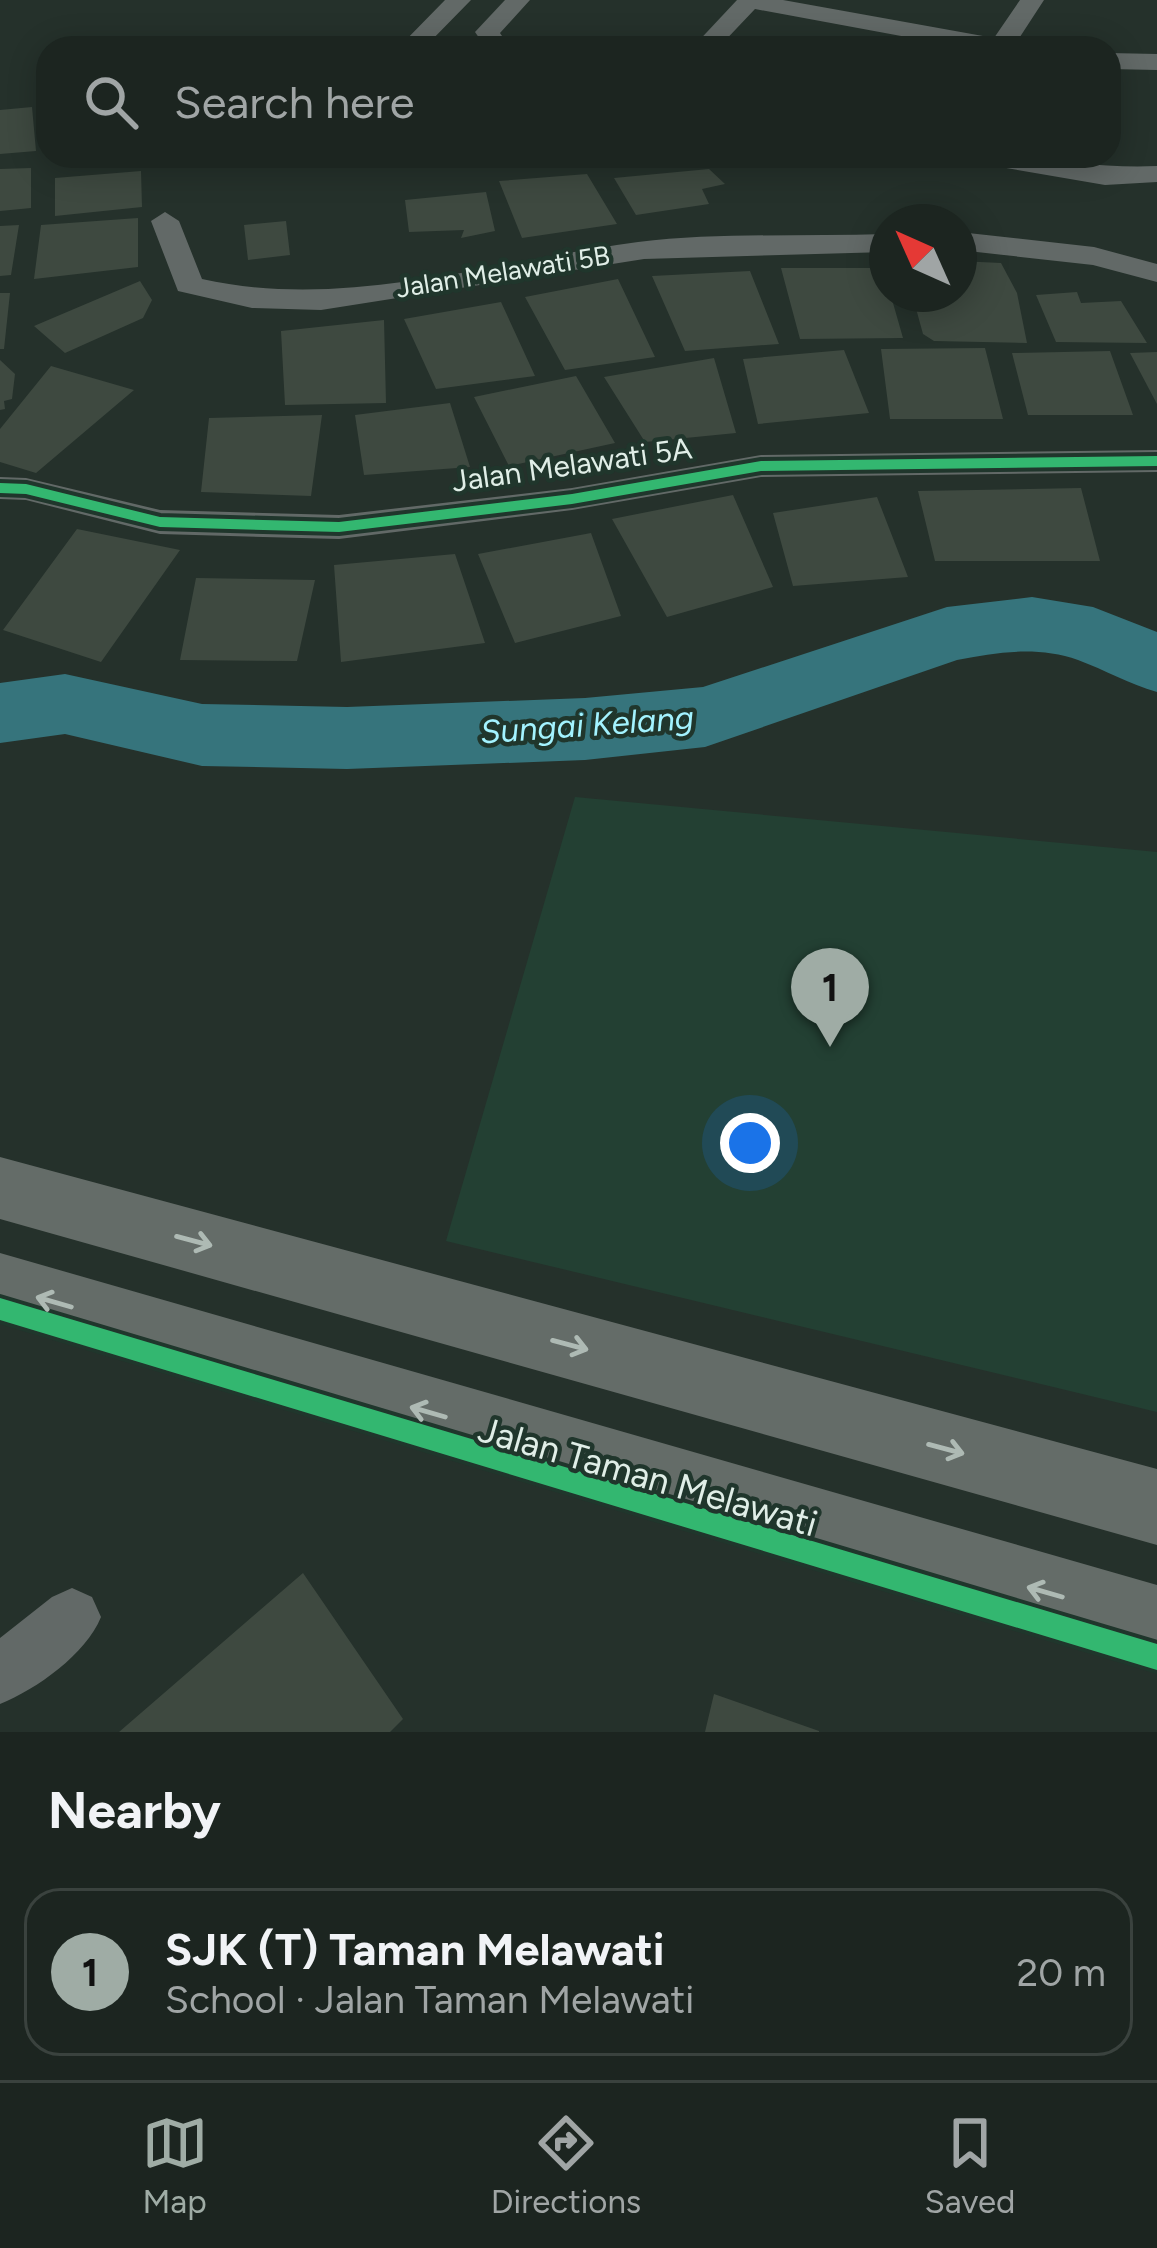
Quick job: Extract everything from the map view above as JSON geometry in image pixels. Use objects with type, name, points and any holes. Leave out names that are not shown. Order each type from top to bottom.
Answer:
[{"type":"main road","points":[[0,1187],[1157,1507]]},
{"type":"main road","name":"Jalan Taman Melawati","points":[[0,1287],[1157,1624]]},
{"type":"street","points":[[422,36],[459,0]]},
{"type":"street","points":[[495,36],[518,0]]},
{"type":"street","points":[[715,36],[749,0],[940,36]]},
{"type":"street","points":[[1011,36],[1032,0]]},
{"type":"street","points":[[1121,61],[1157,62]]},
{"type":"street","points":[[1053,168],[1105,177],[1157,174]]},
{"type":"street","name":"Jalan Melawati 5B","points":[[165,221],[189,285],[252,299],[321,302],[644,250],[869,244]]},
{"type":"street","points":[[977,243],[1094,256],[1157,273]]},
{"type":"street","name":"Jalan Melawati 5A","points":[[0,488],[26,489],[160,522],[339,527],[572,499],[761,466],[1157,461]]},
{"type":"street","points":[[0,1676],[72,1617]]},
{"type":"shaded area","points":[[575,797],[1157,852],[1157,1412],[446,1241]]},
{"type":"building","points":[[32,107],[36,151],[0,154],[0,110]]},
{"type":"building","points":[[31,168],[31,208],[0,211],[0,169]]},
{"type":"building","points":[[709,169],[725,184],[702,189],[709,204],[636,215],[614,178]]},
{"type":"building","points":[[141,171],[142,207],[55,216],[55,178]]},
{"type":"building","points":[[587,174],[617,224],[522,238],[499,181]]},
{"type":"building","points":[[486,192],[495,231],[461,238],[464,230],[409,232],[405,200]]},
{"type":"building","points":[[138,218],[138,267],[34,279],[41,225]]},
{"type":"building","points":[[286,221],[290,255],[248,260],[244,225]]},
{"type":"building","points":[[19,225],[11,275],[0,276],[0,226]]},
{"type":"building","points":[[977,262],[1001,263],[1017,293],[1027,343],[934,341],[923,334],[917,312],[977,312]]},
{"type":"building","points":[[781,268],[869,268],[869,312],[896,312],[903,338],[800,339]]},
{"type":"building","points":[[750,271],[779,344],[685,351],[652,276]]},
{"type":"building","points":[[618,279],[655,357],[565,370],[525,297]]},
{"type":"building","points":[[140,281],[152,300],[143,318],[65,353],[34,326]]},
{"type":"building","points":[[1077,292],[1081,303],[1121,301],[1147,343],[1056,342],[1036,295]]},
{"type":"building","points":[[0,293],[10,293],[4,349],[0,349]]},
{"type":"building","points":[[501,302],[535,376],[436,389],[404,319]]},
{"type":"building","points":[[384,320],[386,403],[285,405],[281,331]]},
{"type":"building","points":[[985,348],[1003,419],[890,419],[881,349]]},
{"type":"building","points":[[844,350],[869,413],[758,424],[743,359]]},
{"type":"building","points":[[1110,351],[1133,415],[1028,415],[1012,353]]},
{"type":"building","points":[[1157,352],[1157,404],[1130,353]]},
{"type":"building","points":[[714,358],[736,433],[645,442],[604,377]]},
{"type":"building","points":[[0,360],[15,374],[12,399],[4,401],[5,409],[0,410]]},
{"type":"building","points":[[51,366],[134,390],[36,473],[0,462],[0,429]]},
{"type":"building","points":[[576,376],[615,443],[509,466],[474,397]]},
{"type":"building","points":[[450,403],[470,467],[364,475],[355,415]]},
{"type":"building","points":[[322,415],[311,496],[201,492],[209,418]]},
{"type":"building","points":[[1081,488],[1100,561],[935,561],[918,491]]},
{"type":"building","points":[[733,495],[773,587],[667,617],[612,519]]},
{"type":"building","points":[[877,497],[908,577],[793,586],[773,513]]},
{"type":"building","points":[[77,529],[180,550],[101,662],[3,630]]},
{"type":"building","points":[[591,533],[621,616],[515,643],[478,554]]},
{"type":"building","points":[[455,554],[485,643],[341,662],[334,565]]},
{"type":"building","points":[[196,578],[315,580],[297,661],[180,660]]},
{"type":"building","points":[[303,1573],[403,1719],[390,1732],[119,1732]]},
{"type":"building","points":[[714,1694],[819,1731],[819,1732],[705,1732]]},
{"type":"waterway","name":"Sungai Kelang","points":[[0,713],[65,704],[202,735],[347,738],[585,729],[705,717],[947,635],[996,625],[1032,624],[1093,635],[1157,664]]},
{"type":"cycle path","points":[[0,488],[26,489],[160,522],[339,527],[572,499],[761,466],[1157,461]]},
{"type":"cycle path","points":[[0,1309],[1157,1657]]},
{"type":"place","name":"SJK (T) Taman Melawati","points":[[830,1047]]}]
